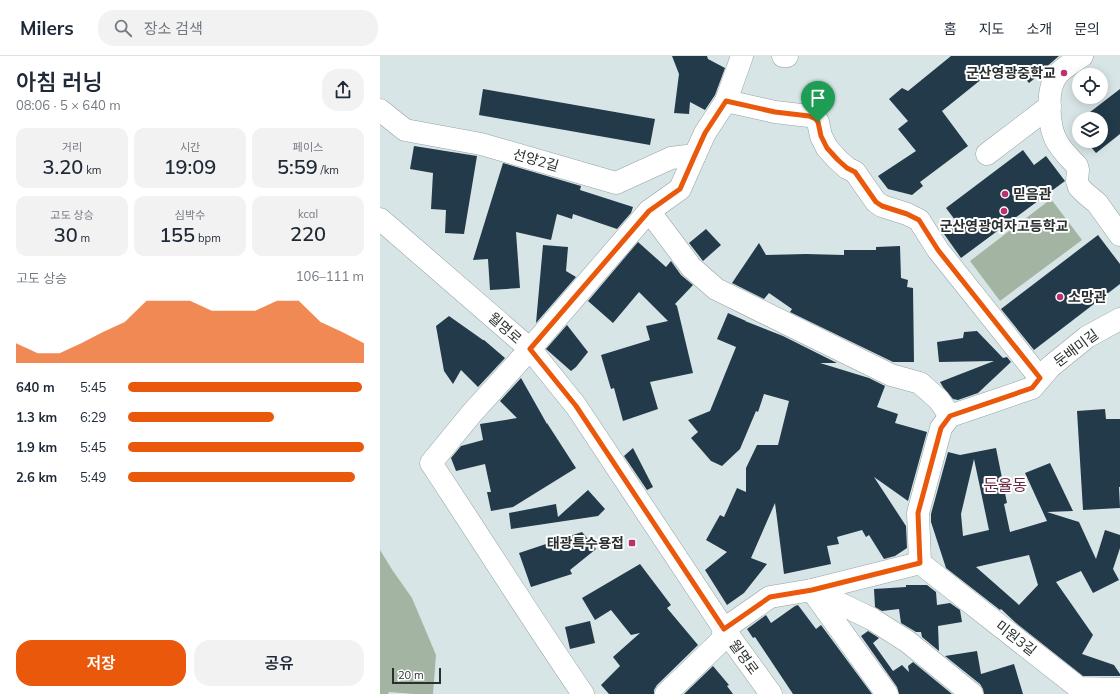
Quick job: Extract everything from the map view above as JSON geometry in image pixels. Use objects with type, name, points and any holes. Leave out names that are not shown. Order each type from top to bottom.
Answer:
[{"type":"street","points":[[583,694],[547,642],[478,533],[431,463],[472,413],[530,349],[649,211],[680,189],[705,133],[726,101],[742,56]]},
{"type":"street","points":[[1082,56],[1058,74],[1053,82],[1050,99],[1050,118],[1054,136],[1059,145],[1077,166],[1077,180],[1079,187],[1097,203],[1120,235]]},
{"type":"street","points":[[726,101],[775,112],[809,116],[816,119],[821,136],[827,148],[847,168],[855,172],[876,202],[882,206],[907,214],[919,220],[938,250],[1040,378]]},
{"type":"street","points":[[987,154],[1018,126],[1050,106]]},
{"type":"street","name":"선양2길","points":[[380,110],[405,130],[481,144],[616,183],[672,158],[695,155]]},
{"type":"street","points":[[649,211],[691,267],[716,289],[891,375],[920,383],[938,400],[950,416],[941,428],[918,513],[920,563],[812,590],[770,597],[724,629],[722,640],[666,694]]},
{"type":"street","name":"월명로","points":[[380,219],[530,349],[576,406],[724,629],[771,694]]},
{"type":"street","name":"둔배미길","points":[[950,416],[1032,388],[1050,367],[1087,337],[1120,319]]},
{"type":"street","name":"미원3길","points":[[920,563],[1079,688],[1120,689]]},
{"type":"street","points":[[812,590],[887,694]]},
{"type":"street","points":[[812,590],[872,619],[908,642],[972,694]]},
{"type":"green space","points":[[1051,199],[1082,240],[1000,301],[970,261]]},
{"type":"green space","points":[[380,550],[412,598],[436,655],[433,694],[389,692],[388,694],[380,694]]},
{"type":"building","points":[[672,56],[707,56],[708,59],[725,68],[715,95],[705,110],[690,102],[689,114],[674,113],[679,74]]},
{"type":"building","points":[[951,56],[1059,56],[1029,83],[1016,68],[1006,75],[998,66],[942,111],[968,146],[920,182],[923,186],[912,195],[888,189],[878,176],[916,151],[898,129],[908,121],[889,99],[902,88],[908,91]]},
{"type":"building","points":[[483,89],[655,119],[650,145],[479,115]]},
{"type":"building","points":[[1120,89],[1120,134],[1108,144],[1108,112],[1090,112],[1100,104],[1108,104],[1108,98]]},
{"type":"building","points":[[414,146],[477,156],[464,234],[445,233],[446,210],[431,209],[433,173],[410,169]]},
{"type":"building","points":[[1092,148],[1102,148],[1096,153]]},
{"type":"building","name":"믿음관","points":[[1023,150],[1034,165],[1046,156],[1065,181],[961,258],[944,234],[958,224],[946,208]]},
{"type":"building","points":[[503,163],[581,186],[580,190],[633,207],[631,213],[617,229],[573,214],[572,219],[557,214],[551,240],[516,232],[520,288],[490,290],[488,259],[473,260]]},
{"type":"building","points":[[706,229],[721,245],[703,261],[689,243]]},
{"type":"building","name":"소망관","points":[[1098,235],[1120,264],[1120,284],[1034,350],[1001,309]]},
{"type":"building","points":[[638,242],[666,267],[671,261],[681,275],[693,285],[675,304],[677,306],[693,373],[650,382],[658,409],[623,421],[614,388],[611,389],[601,355],[650,340],[646,326],[668,321],[639,292],[613,323],[588,301]]},
{"type":"building","points":[[759,243],[766,255],[844,255],[844,250],[876,250],[876,247],[900,246],[901,278],[908,280],[907,287],[913,288],[914,362],[893,362],[790,312],[792,309],[769,293],[764,299],[732,283]]},
{"type":"building","points":[[543,245],[568,247],[566,271],[576,277],[536,323]]},
{"type":"building","points":[[728,313],[783,336],[837,363],[820,363],[869,378],[885,386],[877,407],[898,414],[895,423],[927,432],[908,501],[874,477],[906,526],[907,548],[895,556],[884,559],[869,535],[866,537],[862,530],[837,537],[839,544],[827,546],[831,564],[784,574],[775,503],[751,558],[767,564],[744,593],[727,605],[705,570],[727,552],[706,540],[720,515],[724,517],[737,488],[746,492],[746,468],[757,445],[778,445],[789,401],[764,394],[758,412],[756,411],[740,449],[722,466],[711,461],[691,438],[698,432],[688,420],[710,411],[736,347],[717,339]]},
{"type":"building","points":[[449,316],[484,340],[505,358],[478,387],[461,370],[453,384],[444,371],[436,326]]},
{"type":"building","points":[[567,325],[588,352],[571,371],[546,349]]},
{"type":"building","points":[[977,331],[1003,358],[1007,357],[1011,362],[978,393],[958,400],[953,399],[940,382],[994,361],[939,362],[937,342],[963,338],[964,332]]},
{"type":"building","points":[[521,378],[547,424],[576,468],[513,507],[491,511],[487,492],[491,492],[485,464],[456,471],[451,458],[461,446],[483,440],[480,424],[517,418],[500,401]]},
{"type":"building","points":[[1105,409],[1106,419],[1120,419],[1120,508],[1083,510],[1077,411]]},
{"type":"building","points":[[633,448],[653,487],[647,490],[624,456]]},
{"type":"building","points":[[996,448],[1007,503],[1004,504],[1010,532],[1047,521],[1025,473],[1050,463],[1073,511],[1047,512],[1079,522],[1096,559],[1105,530],[1120,535],[1120,548],[1113,569],[1119,580],[1093,593],[1081,571],[1056,582],[1093,635],[1082,654],[1114,665],[1120,676],[1083,676],[1016,623],[1001,609],[1000,610],[946,568],[931,522],[931,514],[948,452],[960,455]],"holes":[[[974,459],[989,530],[963,536],[961,514]],[[1029,555],[1038,585],[1019,605],[976,567]]]},
{"type":"building","points":[[588,490],[605,509],[598,516],[511,529],[509,513],[556,504],[558,517]]},
{"type":"building","points":[[582,532],[596,549],[570,570],[572,574],[531,587],[519,553]]},
{"type":"building","points":[[640,564],[671,605],[667,608],[698,645],[657,685],[654,690],[654,694],[609,694],[601,685],[620,666],[613,657],[640,633],[631,635],[611,610],[595,620],[582,598]]},
{"type":"building","points":[[906,585],[927,585],[936,592],[937,605],[950,603],[960,610],[962,622],[938,626],[939,651],[922,637],[921,632],[916,632],[901,623],[899,609],[882,611],[875,607],[874,589],[906,587]]},
{"type":"building","points":[[798,605],[816,629],[821,625],[872,694],[793,694],[755,637],[753,638],[747,629],[766,615],[771,623]]},
{"type":"building","points":[[590,621],[595,643],[570,649],[565,627]]},
{"type":"building","points":[[868,631],[879,638],[873,643],[893,671],[902,665],[909,672],[908,666],[913,662],[952,694],[899,694],[897,687],[861,636]]},
{"type":"building","points":[[977,651],[981,674],[1014,664],[1023,694],[984,694],[980,684],[945,656]]},
{"type":"building","points":[[713,666],[729,685],[727,686],[733,694],[684,694]]},
{"type":"place","name":"군산영광중학교","points":[[1064,73]]},
{"type":"place","name":"믿음관","points":[[1005,194]]},
{"type":"place","name":"군산영광여자고등학교","points":[[1004,211]]},
{"type":"place","name":"소망관","points":[[1060,297]]},
{"type":"place","name":"태광특수용접","points":[[632,543]]},
{"type":"district","name":"둔율동","points":[[1005,485]]},
{"type":"route","points":[[726,101],[775,112],[809,116],[816,119],[818,122],[821,136],[827,148],[847,168],[855,172],[876,202],[889,209],[907,214],[919,220],[938,250],[1040,378],[1032,388],[950,416],[941,428],[918,513],[920,563],[812,590],[770,597],[724,629],[576,406],[530,349],[649,211],[680,189],[705,133],[726,101]]}]
